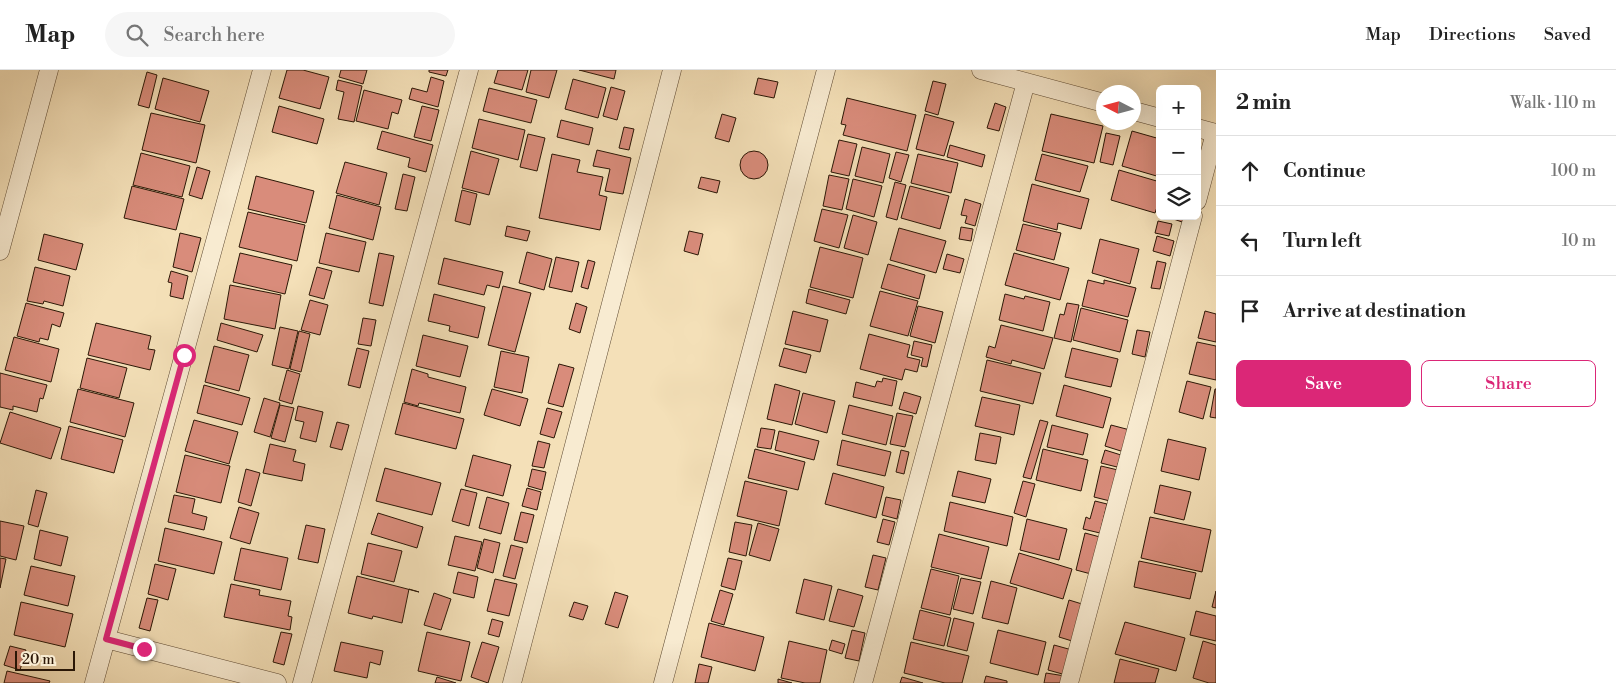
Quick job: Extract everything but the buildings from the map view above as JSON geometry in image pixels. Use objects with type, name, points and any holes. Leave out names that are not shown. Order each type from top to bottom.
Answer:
[{"type":"street","points":[[0,250],[49,70]]},
{"type":"street","points":[[94,683],[262,70]]},
{"type":"street","points":[[302,683],[469,70]]},
{"type":"street","points":[[512,683],[672,70]]},
{"type":"street","points":[[663,683],[826,70]]},
{"type":"street","points":[[981,70],[1096,101]]},
{"type":"street","points":[[864,683],[1026,82]]},
{"type":"street","points":[[1141,113],[1156,117]]},
{"type":"street","points":[[1201,129],[1216,133],[1201,187]]},
{"type":"street","points":[[1069,683],[1192,220]]},
{"type":"street","points":[[106,639],[277,683]]},
{"type":"route","points":[[144,649],[106,639],[184,355]]}]
